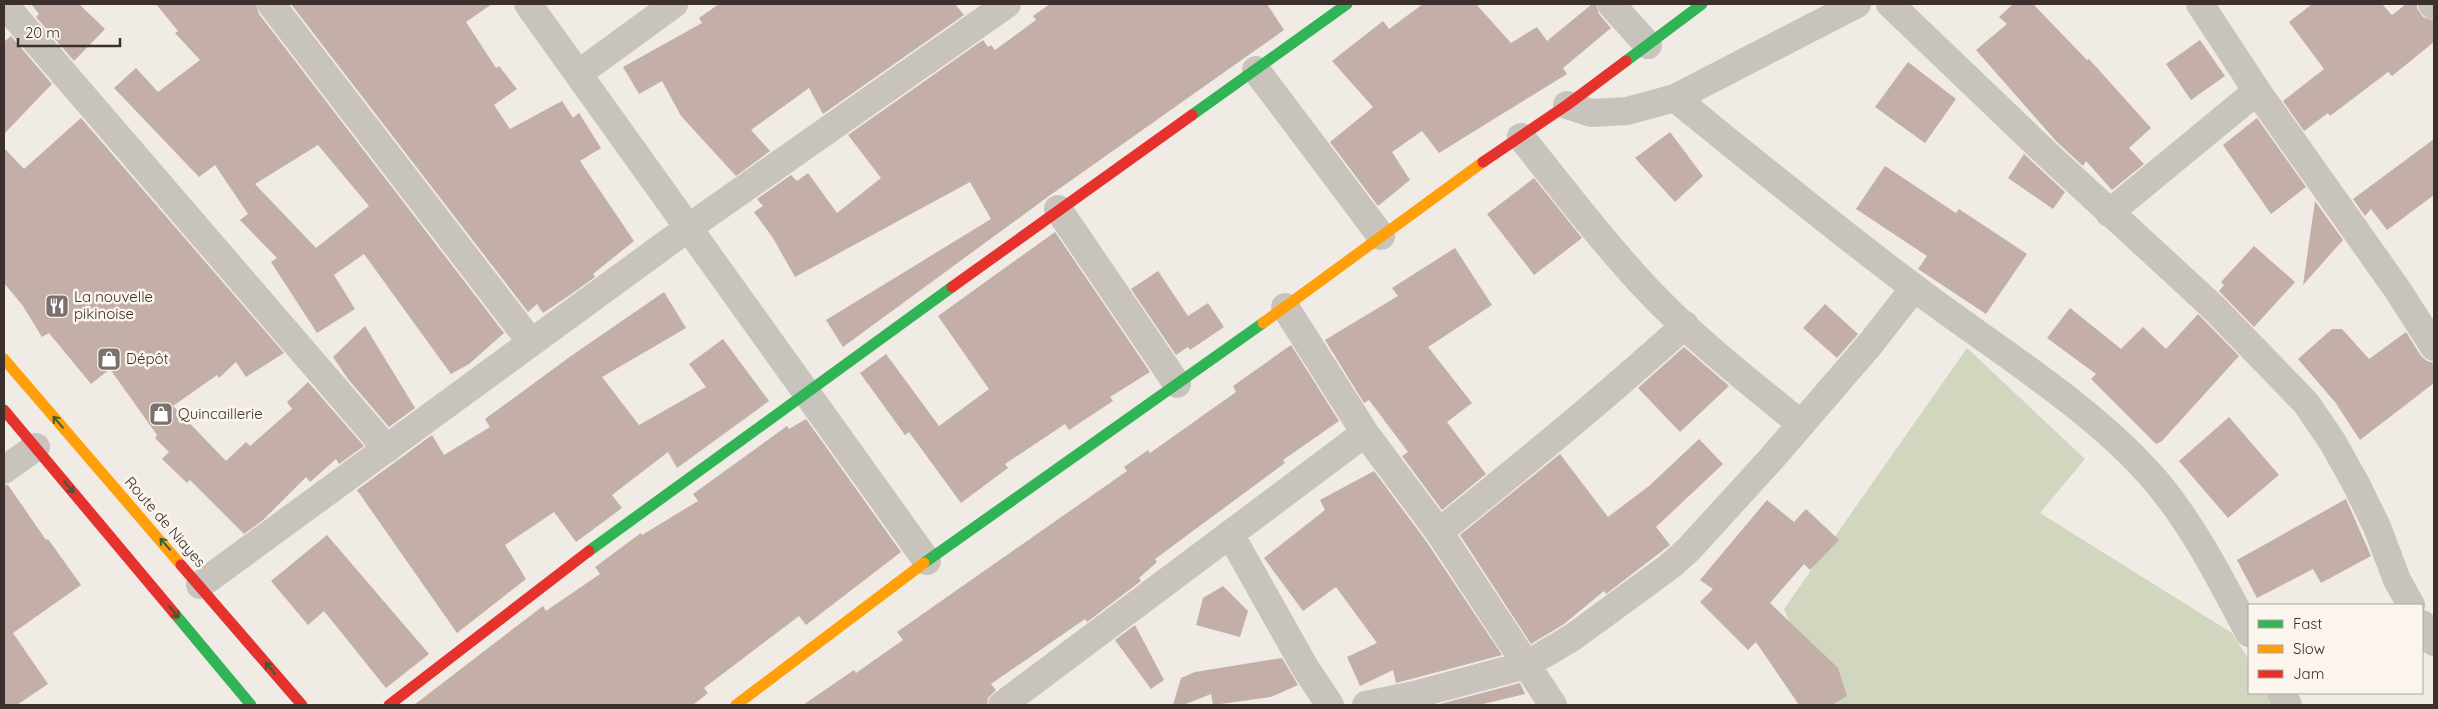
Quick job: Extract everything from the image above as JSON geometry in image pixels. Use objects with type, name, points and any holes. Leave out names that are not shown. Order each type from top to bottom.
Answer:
[{"type":"street","points":[[4,4],[387,449]]},
{"type":"street","points":[[271,4],[531,342]]},
{"type":"street","points":[[528,4],[927,561]]},
{"type":"street","points":[[578,74],[674,4]]},
{"type":"street","points":[[200,585],[688,228],[1007,4]]},
{"type":"street","points":[[390,705],[558,574],[1058,209],[1347,4]]},
{"type":"street","points":[[1612,4],[1648,44]]},
{"type":"street","points":[[736,705],[927,561],[1567,105],[1702,4]]},
{"type":"street","points":[[1567,105],[1591,113],[1626,111],[1675,98],[1857,4]]},
{"type":"street","points":[[1890,4],[2109,213],[2214,308],[2306,403],[2332,441],[2356,484],[2377,527],[2397,580],[2410,604]]},
{"type":"street","points":[[2200,4],[2257,91],[2400,292],[2434,347]]},
{"type":"street","points":[[1256,70],[1381,236]]},
{"type":"street","points":[[2109,213],[2257,91]]},
{"type":"street","points":[[1675,98],[1914,288],[2114,438],[2155,480],[2181,515],[2215,567],[2248,631]]},
{"type":"street","points":[[1521,137],[1606,243],[1647,289],[1685,325],[1801,424]]},
{"type":"street","points":[[1058,209],[1177,384]]},
{"type":"street","points":[[1366,705],[1414,695],[1526,665],[1573,637],[1670,566],[1689,549],[1801,424],[1871,343],[1914,288]]},
{"type":"street","points":[[1285,307],[1365,433],[1439,532],[1553,705]]},
{"type":"street","points":[[1439,532],[1534,457],[1617,387],[1685,325]]},
{"type":"street","name":"Route de Niayes","points":[[4,359],[302,705]]},
{"type":"street","points":[[4,410],[251,705]]},
{"type":"street","points":[[1002,705],[1365,433]]},
{"type":"street","points":[[4,470],[36,447]]},
{"type":"street","points":[[1230,534],[1306,669],[1330,705]]},
{"type":"street","points":[[2423,626],[2434,642]]},
{"type":"street","points":[[2282,694],[2288,705]]},
{"type":"green space","points":[[1967,348],[2085,459],[2040,513],[2232,633],[2248,658],[2248,694],[2271,694],[2277,705],[1825,705],[1784,609]]},
{"type":"building","points":[[31,4],[79,4],[105,29],[74,61],[36,17],[39,14]]},
{"type":"building","points":[[156,4],[256,4],[259,14],[504,333],[469,364],[451,374],[364,254],[334,275],[355,309],[317,333],[271,262],[277,258],[240,220],[248,214],[215,165],[199,177],[114,88],[136,68],[158,92],[200,60],[175,33],[178,31]],"holes":[[[318,145],[369,206],[316,248],[255,184]]]},
{"type":"building","points":[[291,4],[492,4],[466,22],[496,68],[499,66],[517,89],[494,105],[510,129],[562,101],[573,118],[579,113],[601,148],[580,161],[634,241],[593,274],[595,277],[570,295],[543,313],[537,304],[528,312]]},
{"type":"building","points":[[719,4],[955,4],[964,15],[823,114],[809,88],[751,130],[770,151],[736,176],[681,116],[662,81],[639,94],[623,67],[702,23],[699,18]]},
{"type":"building","points":[[1050,4],[1267,4],[1284,30],[1049,196],[843,347],[826,320],[991,219],[970,182],[795,277],[773,238],[754,212],[763,206],[757,199],[791,175],[797,181],[808,173],[837,213],[881,178],[848,135],[983,40],[988,47],[991,45],[995,50],[1036,20],[1033,16]]},
{"type":"building","points":[[1423,4],[1476,4],[1511,43],[1537,27],[1547,41],[1592,4],[1596,4],[1599,14],[1611,28],[1563,68],[1567,74],[1439,153],[1422,131],[1392,152],[1410,180],[1378,206],[1330,142],[1373,107],[1332,61],[1383,21],[1389,29]]},
{"type":"building","points":[[2013,4],[2033,4],[2087,60],[2089,59],[2151,128],[2129,148],[2144,164],[2112,190],[2086,161],[2083,166],[2056,141],[1976,50],[2007,24],[1999,17]]},
{"type":"building","points":[[2312,4],[2382,4],[2392,15],[2406,4],[2417,4],[2417,8],[2423,17],[2434,21],[2434,42],[2392,76],[2388,72],[2330,116],[2328,113],[2304,131],[2283,101],[2324,69],[2289,22]]},
{"type":"building","points":[[11,36],[52,84],[4,134],[4,42]]},
{"type":"building","points":[[2200,40],[2225,76],[2191,100],[2166,64]]},
{"type":"building","points":[[1908,62],[1956,99],[1925,143],[1875,107]]},
{"type":"building","points":[[81,118],[284,353],[246,377],[236,362],[219,378],[217,375],[173,406],[226,461],[246,442],[250,446],[292,409],[287,402],[308,382],[364,446],[339,464],[336,459],[310,482],[306,477],[263,520],[244,534],[190,480],[187,483],[162,459],[169,452],[155,438],[157,435],[110,369],[91,384],[49,333],[42,337],[23,306],[4,283],[4,148],[24,169]]},
{"type":"building","points":[[2257,118],[2306,187],[2271,214],[2223,145]]},
{"type":"building","points":[[1670,132],[1703,176],[1675,202],[1635,158]]},
{"type":"building","points":[[2434,139],[2434,195],[2387,230],[2371,209],[2365,216],[2353,199]]},
{"type":"building","points":[[2024,154],[2065,192],[2053,209],[2008,178]]},
{"type":"building","points":[[1885,166],[1956,213],[1959,209],[2027,254],[1986,314],[1918,269],[1927,256],[1856,209]]},
{"type":"building","points":[[1534,178],[1582,238],[1534,275],[1487,214]]},
{"type":"building","points":[[2315,201],[2343,240],[2303,285]]},
{"type":"building","points":[[1055,232],[1150,372],[1110,397],[1113,401],[1069,430],[1065,424],[1005,464],[1008,468],[961,503],[909,432],[905,435],[860,373],[886,354],[939,426],[989,389],[938,316]]},
{"type":"building","points":[[2254,246],[2295,282],[2254,327],[2219,291],[2224,285],[2221,282]]},
{"type":"building","points":[[1455,248],[1492,305],[1428,347],[1472,403],[1447,422],[1486,474],[1442,510],[1402,456],[1408,452],[1369,400],[1364,403],[1325,340],[1398,296],[1392,288]]},
{"type":"building","points":[[1158,271],[1188,316],[1208,303],[1224,327],[1190,350],[1188,347],[1176,355],[1131,289]]},
{"type":"building","points":[[664,292],[686,328],[602,377],[639,425],[706,387],[689,364],[723,339],[769,401],[677,468],[668,452],[612,495],[622,508],[576,542],[554,512],[505,545],[526,579],[457,633],[357,490],[432,435],[444,455],[490,427],[485,419],[571,356]]},
{"type":"building","points":[[1825,304],[1858,334],[1837,358],[1803,328]]},
{"type":"building","points":[[2070,308],[2121,349],[2143,327],[2166,349],[2198,314],[2239,356],[2162,441],[2156,444],[2091,379],[2096,374],[2047,338]]},
{"type":"building","points":[[365,326],[415,408],[389,427],[348,379],[333,357]]},
{"type":"building","points":[[2332,329],[2342,329],[2369,359],[2406,332],[2421,356],[2427,361],[2434,363],[2434,383],[2360,440],[2335,402],[2298,359]]},
{"type":"building","points":[[1291,345],[1339,421],[1283,460],[1285,463],[1155,559],[1157,562],[1139,578],[1141,581],[1087,622],[1085,619],[991,684],[996,690],[988,698],[987,705],[803,705],[854,670],[856,673],[903,640],[897,632],[1127,471],[1124,467],[1148,450],[1150,453],[1236,392],[1233,386]]},
{"type":"building","points":[[1684,347],[1729,386],[1680,432],[1638,388]]},
{"type":"building","points":[[2229,417],[2279,475],[2228,518],[2179,461]]},
{"type":"building","points":[[806,419],[901,552],[806,625],[799,616],[704,688],[708,693],[693,705],[414,705],[543,606],[546,611],[600,574],[595,567],[641,533],[642,535],[698,501],[693,494],[787,426],[789,429]]},
{"type":"building","points":[[1699,439],[1723,464],[1656,527],[1670,545],[1606,594],[1604,591],[1564,624],[1531,644],[1460,535],[1560,454],[1608,517],[1649,486]]},
{"type":"building","points":[[1374,471],[1426,541],[1502,655],[1396,683],[1393,670],[1360,686],[1347,657],[1377,643],[1336,587],[1303,611],[1264,558],[1325,510],[1320,500]]},
{"type":"building","points":[[4,485],[8,485],[46,540],[48,539],[81,585],[13,633],[48,684],[17,705],[4,705]]},
{"type":"building","points":[[2346,499],[2371,556],[2321,583],[2313,569],[2257,598],[2237,560]]},
{"type":"building","points":[[1767,500],[1794,522],[1806,509],[1839,540],[1810,570],[1804,564],[1770,603],[1838,668],[1847,696],[1832,705],[1799,705],[1756,642],[1748,650],[1700,602],[1713,589],[1700,580]]},
{"type":"building","points":[[327,535],[429,654],[386,688],[324,611],[308,625],[271,581]]},
{"type":"building","points":[[1223,586],[1248,611],[1240,637],[1196,625],[1203,598]]},
{"type":"building","points":[[1135,625],[1164,680],[1151,689],[1115,640]]},
{"type":"building","points":[[1282,658],[1298,685],[1271,697],[1213,705],[1211,694],[1183,705],[1173,705],[1181,678],[1195,672]]},
{"type":"building","points":[[1520,683],[1525,694],[1479,705],[1436,705]]},
{"type":"traffic: fast","points":[[1192,115],[1347,4]]},
{"type":"traffic: fast","points":[[1626,61],[1702,4]]},
{"type":"traffic: fast","points":[[589,551],[952,287]]},
{"type":"traffic: fast","points":[[924,563],[1263,323]]},
{"type":"traffic: fast","points":[[175,614],[251,705]]},
{"type":"traffic: slow","points":[[1263,323],[1483,162]]},
{"type":"traffic: slow","points":[[4,359],[181,565]]},
{"type":"traffic: slow","points":[[736,705],[924,563]]},
{"type":"traffic: jam","points":[[1483,162],[1567,105],[1626,61]]},
{"type":"traffic: jam","points":[[952,287],[1192,115]]},
{"type":"traffic: jam","points":[[4,410],[175,614]]},
{"type":"traffic: jam","points":[[389,705],[589,551]]},
{"type":"traffic: jam","points":[[181,565],[302,705]]},
{"type":"place","name":"La nouvelle pikinoise","points":[[57,306]]},
{"type":"place","name":"Dépôt","points":[[109,359]]},
{"type":"place","name":"Quincaillerie","points":[[161,414]]}]
